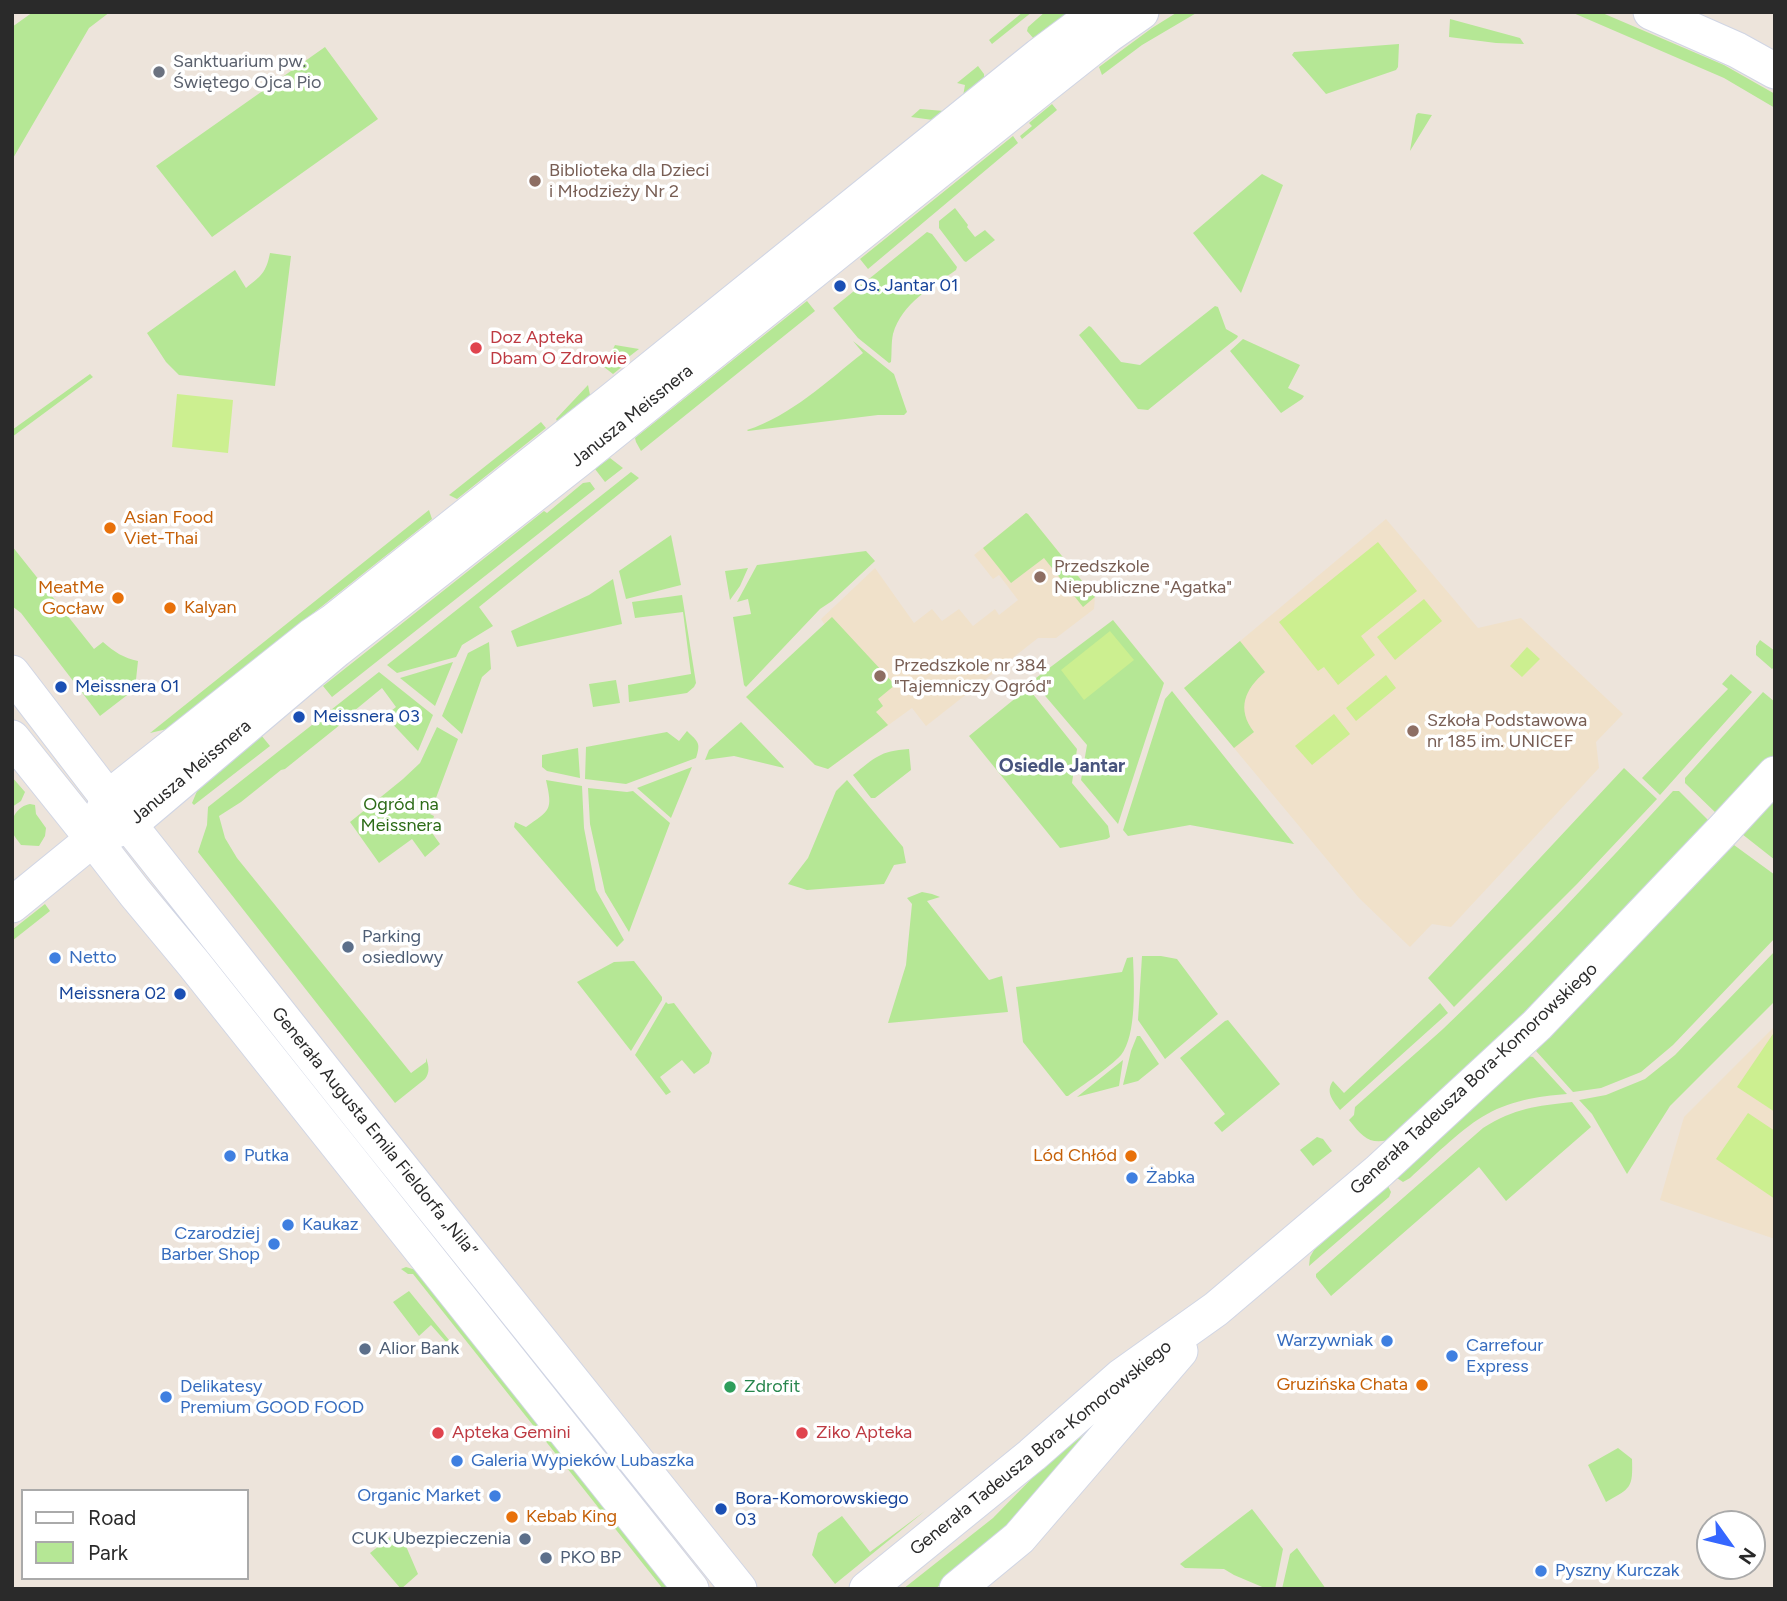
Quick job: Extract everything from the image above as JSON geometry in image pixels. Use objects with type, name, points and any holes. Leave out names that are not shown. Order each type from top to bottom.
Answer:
[{"type":"street","name":"Janusza Meissnera","points":[[93,839],[129,825],[1039,56],[1098,12]]},
{"type":"street","name":"Janusza Meissnera","points":[[93,839],[108,798],[312,636],[613,415],[1141,12]]},
{"type":"street","points":[[1651,12],[1737,50],[1775,71]]},
{"type":"street","points":[[1708,12],[1775,44]]},
{"type":"street","name":"Generała Augusta Emila Fieldorfa „Nila”","points":[[12,673],[129,825],[738,1589]]},
{"type":"street","name":"Generała Augusta Emila Fieldorfa „Nila”","points":[[12,738],[691,1589]]},
{"type":"street","name":"Generała Tadeusza Bora-Komorowskiego","points":[[867,1589],[1032,1455],[1122,1376],[1216,1309],[1379,1171],[1536,1025],[1775,774]]},
{"type":"street","points":[[12,905],[93,839]]},
{"type":"street","name":"Generała Tadeusza Bora-Komorowskiego","points":[[957,1589],[1019,1538],[1216,1309]]},
{"type":"shaded area","name":"Przedszkole nr 384 \"Tajemniczy Ogród\"","points":[[1026,513],[1095,597],[1094,609],[1056,638],[1038,638],[926,726],[912,708],[828,769],[815,765],[746,697],[825,625],[821,619],[875,568],[914,623],[932,609],[942,621],[959,609],[973,626],[995,609],[999,615],[1018,600],[999,575],[993,579],[974,555]]},
{"type":"shaded area","name":"Szkoła Podstawowa nr 185 im. UNICEF","points":[[1386,519],[1478,628],[1521,618],[1623,714],[1596,742],[1599,768],[1451,927],[1432,924],[1410,947],[1359,898],[1184,688]]},
{"type":"shaded area","points":[[1775,1026],[1775,1239],[1660,1200],[1684,1117]]},
{"type":"green space","points":[[33,12],[110,12],[89,28],[12,160],[12,27]]},
{"type":"green space","points":[[1023,12],[1032,12],[992,44],[989,40]]},
{"type":"green space","points":[[1045,12],[1067,13],[1034,39],[1027,31],[1028,27]]},
{"type":"green space","points":[[1198,12],[1142,45],[1102,75],[1099,67],[1152,28],[1176,13]]},
{"type":"green space","points":[[1571,12],[1600,12],[1724,65],[1775,94],[1775,108],[1724,78]]},
{"type":"green space","points":[[1450,19],[1520,38],[1524,44],[1449,37]]},
{"type":"green space","points":[[1399,44],[1396,70],[1326,94],[1292,55],[1294,52]]},
{"type":"green space","points":[[325,47],[378,119],[212,237],[156,166]]},
{"type":"green space","points":[[978,66],[984,79],[963,96],[965,85],[957,83]]},
{"type":"green space","points":[[1052,104],[1057,110],[1022,139],[1020,136],[1032,126],[1029,123]]},
{"type":"green space","points":[[920,109],[944,111],[933,120],[911,117]]},
{"type":"green space","points":[[1416,115],[1432,115],[1410,151]]},
{"type":"green space","points":[[1013,136],[1018,143],[868,269],[860,259]]},
{"type":"green space","points":[[1262,174],[1283,185],[1241,293],[1193,233]]},
{"type":"green space","points":[[955,208],[975,237],[985,230],[995,240],[966,262],[939,228],[939,221]]},
{"type":"green space","points":[[927,232],[932,234],[957,267],[903,313],[893,334],[889,363],[858,338],[833,308]]},
{"type":"green space","points":[[270,253],[291,256],[275,386],[179,375],[166,362],[147,333],[235,270],[246,288],[262,274]]},
{"type":"green space","points":[[807,301],[815,311],[641,451],[635,438]]},
{"type":"green space","points":[[1215,306],[1218,307],[1226,329],[1238,336],[1237,338],[1148,410],[1138,409],[1079,335],[1089,326],[1121,362],[1140,365]]},
{"type":"green space","points":[[1243,339],[1300,365],[1288,388],[1304,396],[1302,399],[1281,413],[1230,351]]},
{"type":"green space","points":[[853,341],[894,374],[907,412],[904,415],[878,415],[747,430],[794,407],[863,353]]},
{"type":"green space","points":[[615,345],[639,349],[613,374],[604,367]]},
{"type":"green space","points":[[90,374],[93,377],[12,437],[12,430]]},
{"type":"green space","points":[[588,385],[590,395],[557,421],[556,419]]},
{"type":"green space","points":[[177,394],[233,400],[228,453],[172,447]]},
{"type":"green space","points":[[541,422],[546,428],[457,499],[449,495]]},
{"type":"green space","points":[[610,458],[623,468],[605,482],[595,469]]},
{"type":"green space","points":[[631,472],[639,478],[479,607],[493,626],[462,645],[456,657],[397,673],[387,665]]},
{"type":"green space","points":[[590,482],[595,489],[332,697],[323,686],[544,511],[547,513],[583,483]]},
{"type":"green space","points":[[429,510],[432,519],[167,729],[150,733]]},
{"type":"green space","points":[[1026,513],[1095,597],[1083,607],[1044,558],[1011,583],[983,548]]},
{"type":"green space","points":[[671,535],[681,585],[626,599],[619,571]]},
{"type":"green space","points":[[1378,542],[1417,591],[1361,636],[1375,655],[1338,685],[1324,667],[1318,671],[1279,622]]},
{"type":"green space","points":[[12,546],[94,649],[103,642],[119,654],[138,661],[135,689],[100,716],[21,613],[12,606]]},
{"type":"green space","points":[[866,551],[875,561],[820,609],[746,687],[733,617],[751,614],[748,599],[737,602],[757,565]]},
{"type":"green space","points":[[748,568],[740,586],[730,600],[725,571]]},
{"type":"green space","points":[[613,579],[622,624],[517,647],[511,631],[589,595]]},
{"type":"green space","points":[[682,595],[696,683],[687,693],[629,702],[628,685],[691,674],[683,612],[635,618],[632,602]]},
{"type":"green space","points":[[1424,599],[1442,621],[1395,660],[1377,637]]},
{"type":"green space","points":[[832,617],[895,685],[878,699],[883,706],[876,712],[888,725],[828,769],[815,765],[746,697]]},
{"type":"green space","points":[[1113,620],[1164,683],[1118,824],[1081,780],[1087,745],[1035,684],[1036,678]]},
{"type":"green space","points":[[1110,631],[1134,660],[1084,700],[1061,670]]},
{"type":"green space","points":[[1760,640],[1775,651],[1775,666],[1772,669],[1756,655],[1756,646]]},
{"type":"green space","points":[[1240,641],[1265,672],[1252,685],[1245,700],[1245,715],[1254,732],[1234,748],[1184,688]]},
{"type":"green space","points":[[489,642],[491,669],[482,677],[462,734],[442,716],[468,653]]},
{"type":"green space","points":[[1527,647],[1540,659],[1522,677],[1510,666]]},
{"type":"green space","points":[[453,662],[435,706],[400,678]]},
{"type":"green space","points":[[379,672],[433,715],[418,751],[385,716],[396,707],[382,688],[285,769],[219,816],[225,838],[237,858],[411,1073],[426,1062],[426,1058],[428,1074],[425,1079],[395,1103],[198,852],[207,825],[208,807]]},
{"type":"green space","points":[[1731,674],[1752,692],[1660,795],[1642,778],[1728,689],[1722,684]]},
{"type":"green space","points":[[1386,675],[1396,688],[1356,721],[1346,708]]},
{"type":"green space","points":[[616,680],[620,703],[593,707],[589,684]]},
{"type":"green space","points":[[1028,688],[1077,749],[1072,783],[1108,826],[1110,837],[1107,839],[1060,848],[969,736]]},
{"type":"green space","points":[[1172,691],[1294,844],[1190,825],[1128,836],[1123,830],[1165,699]]},
{"type":"green space","points":[[1763,692],[1775,702],[1775,755],[1720,817],[1685,783],[1685,778]]},
{"type":"green space","points":[[1334,714],[1350,734],[1312,765],[1295,746]]},
{"type":"green space","points":[[741,722],[784,768],[734,756],[705,760],[709,750]]},
{"type":"green space","name":"Ogród na Meissnera","points":[[437,727],[458,739],[430,814],[434,816],[430,830],[440,844],[425,857],[412,839],[379,863],[350,822],[420,763]]},
{"type":"green space","points":[[687,731],[698,743],[696,758],[626,784],[585,779],[586,747],[667,732],[679,741]]},
{"type":"green space","points":[[261,735],[270,746],[194,805],[192,803],[200,784]]},
{"type":"green space","points":[[578,748],[580,778],[547,771],[542,767],[542,755]]},
{"type":"green space","points":[[909,749],[911,770],[875,798],[871,798],[853,775],[884,754]]},
{"type":"green space","points":[[692,767],[671,818],[637,788]]},
{"type":"green space","points":[[1624,768],[1657,799],[1577,884],[1454,1007],[1428,978]]},
{"type":"green space","points":[[12,777],[25,792],[21,801],[12,807]]},
{"type":"green space","points":[[546,780],[582,786],[584,828],[596,890],[624,940],[617,947],[514,827],[515,822],[526,827],[548,809]]},
{"type":"green space","points":[[847,780],[903,847],[906,863],[894,865],[884,884],[807,890],[788,884],[808,858],[836,791]]},
{"type":"green space","points":[[588,788],[633,791],[670,823],[629,932],[605,892],[590,824]]},
{"type":"green space","points":[[1673,791],[1679,791],[1711,823],[1637,905],[1395,1138],[1374,1141],[1359,1132],[1349,1120],[1354,1115],[1355,1107],[1443,1029],[1502,971]]},
{"type":"green space","points":[[1775,799],[1775,860],[1742,834]]},
{"type":"green space","points":[[30,804],[35,805],[36,814],[46,828],[39,846],[21,845],[12,830],[16,813]]},
{"type":"green space","points":[[1734,845],[1775,875],[1775,938],[1673,1045],[1641,1072],[1601,1088],[1573,1092],[1536,1051],[1539,1046]]},
{"type":"green space","points":[[922,892],[940,897],[927,901],[989,980],[1002,976],[1008,1012],[888,1023],[906,965],[912,904],[907,898]]},
{"type":"green space","points":[[45,904],[50,911],[12,941],[12,930]]},
{"type":"green space","points":[[1775,951],[1775,1001],[1670,1106],[1627,1174],[1592,1114],[1579,1100],[1606,1095],[1645,1079],[1675,1055]]},
{"type":"green space","points":[[1142,956],[1177,959],[1218,1014],[1165,1059],[1138,1020]]},
{"type":"green space","points":[[1133,957],[1132,1022],[1126,1046],[1110,1065],[1066,1096],[1023,1042],[1016,987],[1122,972],[1127,958]]},
{"type":"green space","points":[[634,961],[662,1000],[631,1051],[577,982],[614,962]]},
{"type":"green space","points":[[666,1002],[674,1003],[712,1053],[709,1063],[694,1074],[682,1060],[660,1077],[671,1092],[666,1095],[635,1055]]},
{"type":"green space","points":[[1440,1003],[1448,1013],[1340,1110],[1330,1093],[1333,1081],[1344,1093]]},
{"type":"green space","points":[[1228,1020],[1280,1084],[1222,1132],[1214,1123],[1225,1114],[1180,1058]]},
{"type":"green space","points":[[1775,1031],[1775,1112],[1737,1087]]},
{"type":"green space","points":[[1137,1036],[1140,1036],[1159,1064],[1138,1081],[1123,1085],[1131,1051]]},
{"type":"green space","points":[[1528,1056],[1533,1057],[1567,1094],[1523,1100],[1502,1107],[1464,1130],[1410,1178],[1403,1182],[1397,1178]]},
{"type":"green space","points":[[1123,1060],[1119,1086],[1077,1097]]},
{"type":"green space","points":[[1572,1102],[1591,1127],[1506,1201],[1479,1167],[1331,1296],[1316,1277],[1316,1274],[1483,1128],[1526,1109]]},
{"type":"green space","points":[[1748,1113],[1775,1131],[1775,1199],[1716,1159]]},
{"type":"green space","points":[[1317,1137],[1323,1139],[1332,1151],[1313,1166],[1300,1150]]},
{"type":"green space","points":[[1388,1186],[1391,1192],[1389,1197],[1309,1266],[1314,1250]]},
{"type":"green space","points":[[406,1267],[419,1271],[672,1589],[663,1589],[413,1274],[401,1269]]},
{"type":"green space","points":[[409,1291],[449,1340],[446,1342],[431,1325],[419,1336],[393,1302]]},
{"type":"green space","points":[[1090,1430],[992,1543],[935,1589],[903,1589],[993,1518],[1045,1465]]},
{"type":"green space","points":[[1618,1448],[1632,1459],[1631,1482],[1625,1490],[1606,1502],[1588,1465]]},
{"type":"green space","points":[[1252,1509],[1283,1549],[1275,1589],[1267,1589],[1224,1569],[1185,1568],[1180,1564]]},
{"type":"green space","points":[[925,1511],[835,1584],[812,1555],[818,1533],[842,1516],[870,1552]]},
{"type":"green space","points":[[399,1530],[418,1574],[401,1589],[370,1553]]},
{"type":"green space","points":[[1297,1548],[1326,1589],[1282,1589],[1290,1554]]},
{"type":"place","name":"Sanktuarium pw. Świętego Ojca Pio","points":[[159,72]]},
{"type":"place","name":"Biblioteka dla Dzieci i Młodzieży Nr 2","points":[[535,181]]},
{"type":"place","name":"Os. Jantar 01","points":[[840,286]]},
{"type":"place","name":"Doz Apteka Dbam O Zdrowie","points":[[476,348]]},
{"type":"place","name":"Asian Food Viet-Thai","points":[[110,528]]},
{"type":"place","name":"Przedszkole Niepubliczne \"Agatka\"","points":[[1040,577]]},
{"type":"place","name":"MeatMe Gocław","points":[[118,598]]},
{"type":"place","name":"Kalyan","points":[[170,608]]},
{"type":"place","name":"Przedszkole nr 384 \"Tajemniczy Ogród\"","points":[[880,676]]},
{"type":"place","name":"Meissnera 01","points":[[61,687]]},
{"type":"place","name":"Meissnera 03","points":[[299,717]]},
{"type":"place","name":"Szkoła Podstawowa nr 185 im. UNICEF","points":[[1413,731]]},
{"type":"place","name":"Parking osiedlowy","points":[[348,947]]},
{"type":"place","name":"Netto","points":[[55,958]]},
{"type":"place","name":"Meissnera 02","points":[[180,994]]},
{"type":"place","name":"Putka","points":[[230,1156]]},
{"type":"place","name":"Lód Chłód","points":[[1131,1156]]},
{"type":"place","name":"Żabka","points":[[1132,1178]]},
{"type":"place","name":"Kaukaz","points":[[288,1225]]},
{"type":"place","name":"Czarodziej Barber Shop","points":[[274,1244]]},
{"type":"place","name":"Warzywniak","points":[[1387,1341]]},
{"type":"place","name":"Alior Bank","points":[[365,1349]]},
{"type":"place","name":"Carrefour Express","points":[[1452,1356]]},
{"type":"place","name":"Gruzińska Chata","points":[[1422,1385]]},
{"type":"place","name":"Zdrofit","points":[[730,1387]]},
{"type":"place","name":"Delikatesy Premium GOOD FOOD","points":[[166,1397]]},
{"type":"place","name":"Apteka Gemini","points":[[438,1433]]},
{"type":"place","name":"Ziko Apteka","points":[[802,1433]]},
{"type":"place","name":"Galeria Wypieków Lubaszka","points":[[457,1461]]},
{"type":"place","name":"Organic Market","points":[[495,1496]]},
{"type":"place","name":"Bora-Komorowskiego 03","points":[[721,1509]]},
{"type":"place","name":"Kebab King","points":[[512,1517]]},
{"type":"place","name":"CUK Ubezpieczenia","points":[[525,1539]]},
{"type":"place","name":"PKO BP","points":[[546,1558]]},
{"type":"place","name":"Pyszny Kurczak","points":[[1541,1571]]},
{"type":"district","name":"Osiedle Jantar","points":[[1062,766]]}]
